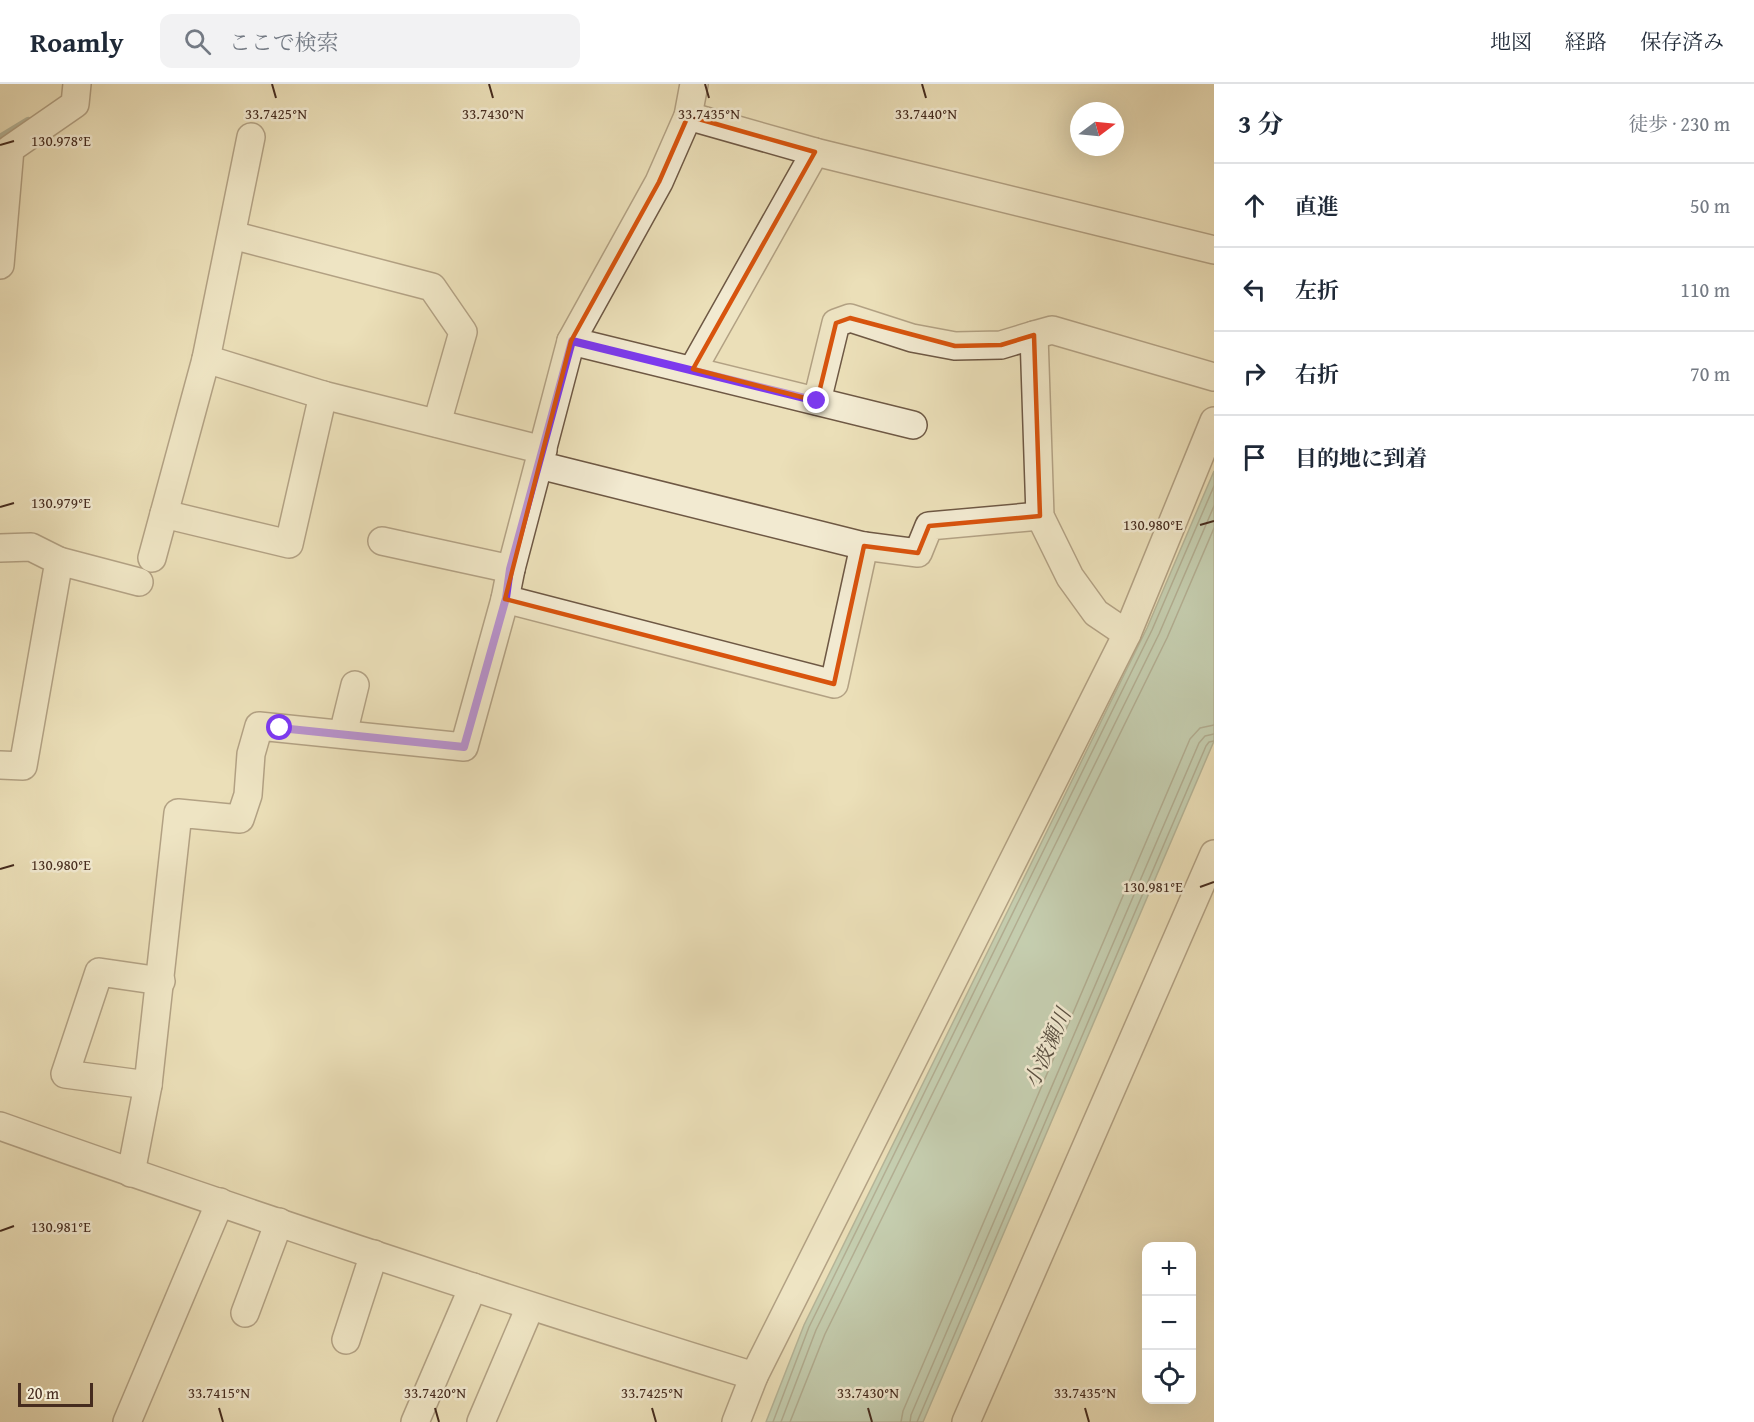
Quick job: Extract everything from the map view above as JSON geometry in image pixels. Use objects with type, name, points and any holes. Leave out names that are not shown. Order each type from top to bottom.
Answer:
[{"type":"street","points":[[0,265],[5,152],[75,104],[77,84]]},
{"type":"street","points":[[131,1173],[148,1085],[178,813],[240,819],[248,795],[251,754],[259,726],[464,747],[506,598],[510,569],[572,341],[659,182],[688,116],[694,84]]},
{"type":"street","points":[[688,116],[815,152],[1214,250]]},
{"type":"street","points":[[152,558],[207,359],[251,137]]},
{"type":"street","points":[[693,369],[815,152]]},
{"type":"street","points":[[232,235],[432,287],[463,332],[437,423]]},
{"type":"street","points":[[817,401],[836,323],[850,318],[912,338],[955,346],[1001,345],[1052,330],[1214,377]]},
{"type":"street","points":[[1034,335],[1040,516],[1070,577],[1096,613],[1127,634]]},
{"type":"street","points":[[572,341],[913,425]]},
{"type":"street","points":[[207,359],[323,395],[437,423],[541,458],[864,546],[918,553],[929,526],[1040,516]]},
{"type":"street","points":[[164,514],[290,544],[323,395]]},
{"type":"street","points":[[736,1422],[753,1376],[1127,634],[1214,421]]},
{"type":"street","points":[[382,541],[510,569]]},
{"type":"street","points":[[506,598],[834,684],[864,546]]},
{"type":"street","points":[[0,548],[31,547],[59,561],[139,582]]},
{"type":"street","points":[[0,765],[22,766],[59,561]]},
{"type":"street","points":[[343,735],[355,685]]},
{"type":"street","points":[[966,1422],[1214,854]]},
{"type":"street","points":[[148,1085],[64,1074],[99,972],[161,981]]},
{"type":"street","points":[[0,1126],[131,1173],[530,1307],[753,1376]]},
{"type":"street","points":[[127,1422],[219,1202]]},
{"type":"street","points":[[245,1313],[279,1222]]},
{"type":"street","points":[[346,1340],[374,1254]]},
{"type":"street","points":[[415,1422],[472,1287]]},
{"type":"street","points":[[481,1422],[530,1307]]},
{"type":"highlighted area","points":[[688,116],[815,152],[693,369],[817,401],[836,323],[850,318],[955,346],[1001,345],[1034,335],[1040,516],[929,526],[918,553],[864,546],[834,684],[505,599],[571,341],[659,182]]},
{"type":"water","name":"小波瀬川","points":[[1214,471],[1214,741],[923,1422],[766,1422],[804,1325],[1147,628]]},
{"type":"waterway","points":[[0,138],[28,121]]},
{"type":"route","points":[[280,728],[464,747],[506,598],[510,569],[572,341],[817,401]]}]
